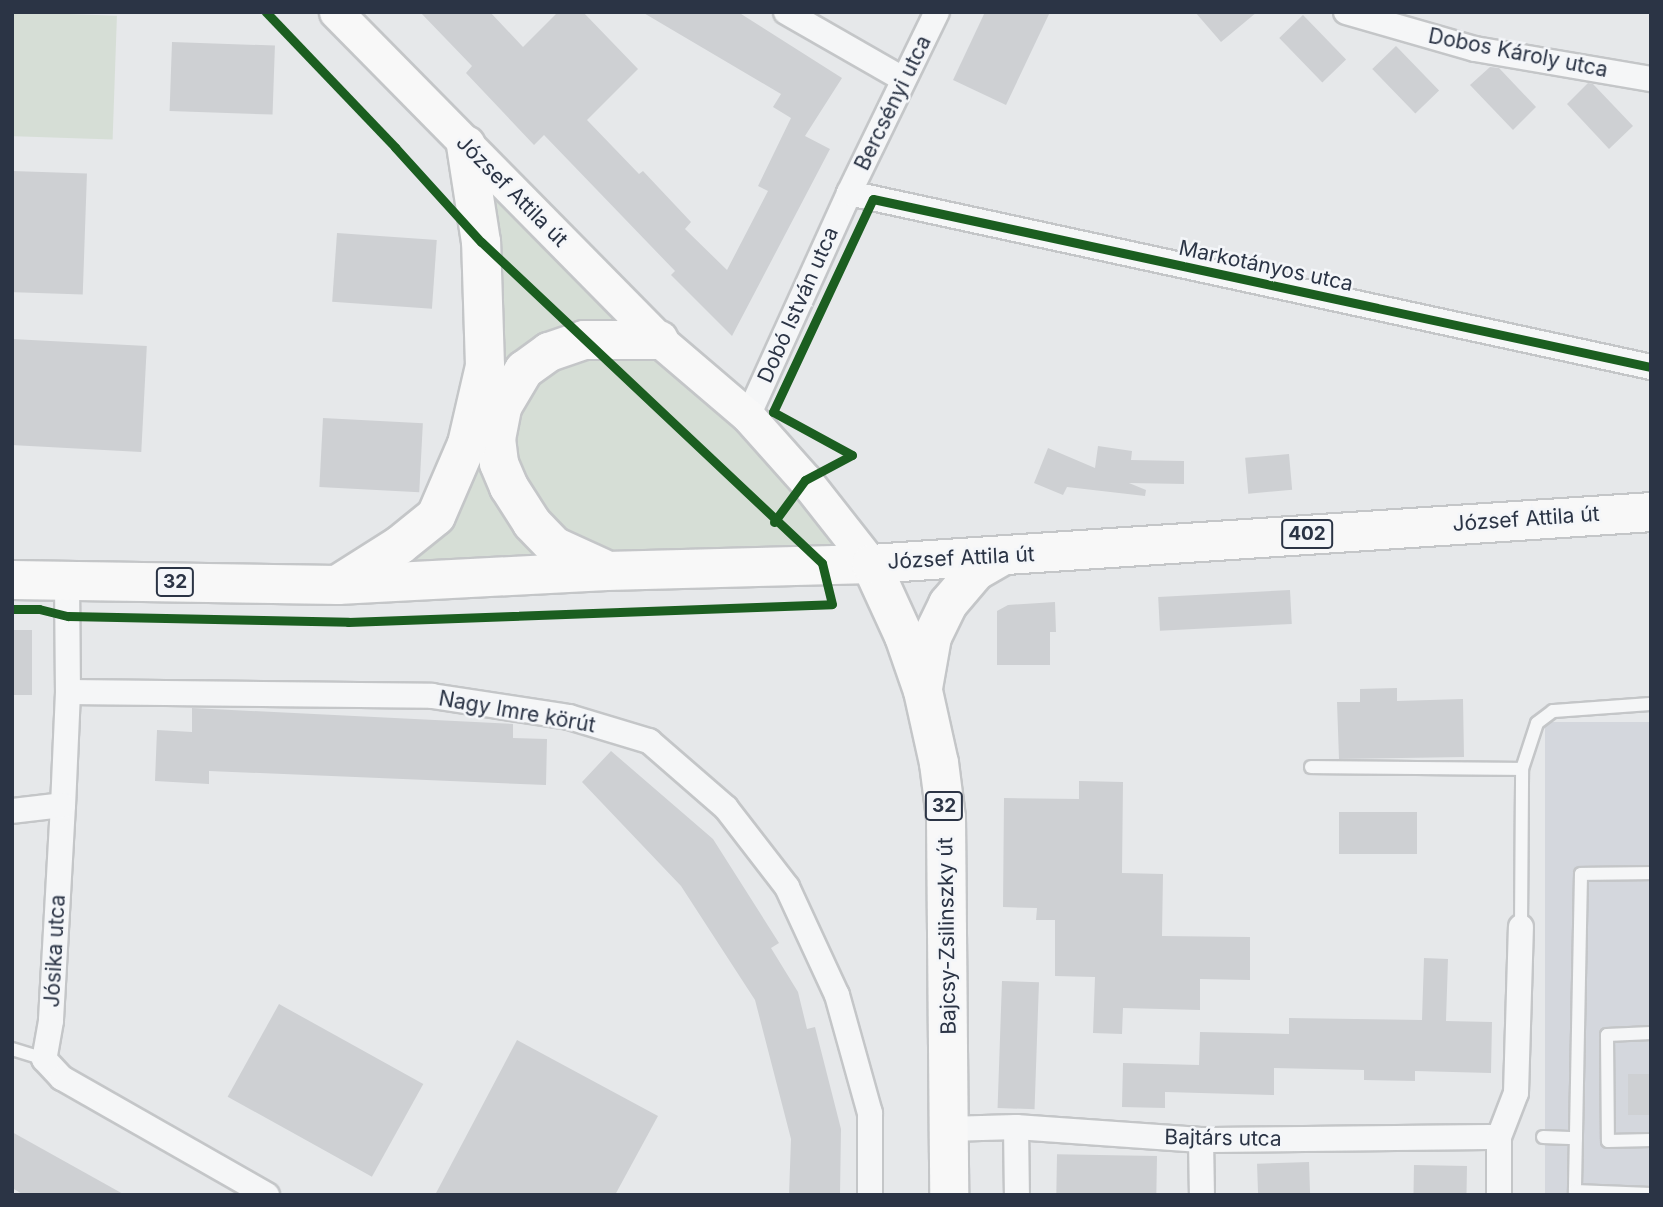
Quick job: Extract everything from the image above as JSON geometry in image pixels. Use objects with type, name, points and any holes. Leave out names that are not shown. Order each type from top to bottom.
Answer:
[{"type":"main road","points":[[338,585],[401,545],[436,516],[467,444],[485,366],[481,242],[466,145]]},
{"type":"main road","points":[[607,571],[554,546],[533,523],[509,487],[499,463],[496,439],[502,407],[523,370],[549,352],[584,340],[659,340]]},
{"type":"main road","name":"József Attila út","points":[[871,564],[1000,557],[1535,517],[1651,512]]},
{"type":"main road","points":[[923,691],[932,637],[948,604],[975,571],[1000,557]]},
{"type":"main road","name":"32","points":[[12,580],[338,585],[607,571],[871,564]]},
{"type":"main road","name":"Bajcsy-Zsilinszky út","points":[[871,564],[904,636],[923,691],[939,763],[946,818],[949,1195]]},
{"type":"street","name":"József Attila út","points":[[336,12],[659,340],[748,416],[805,480],[871,564]]},
{"type":"street","points":[[786,12],[903,79]]},
{"type":"street","name":"Bercsényi utca","points":[[849,193],[937,12]]},
{"type":"street","name":"Dobos Károly utca","points":[[1350,13],[1475,49],[1651,79]]},
{"type":"street","name":"Markotányos utca","points":[[849,193],[1651,367]]},
{"type":"street","name":"Dobó István utca","points":[[748,416],[849,193]]},
{"type":"street","name":"Jósika utca","points":[[44,1059],[51,1021],[63,805],[68,692],[67,581]]},
{"type":"street","name":"Nagy Imre körút","points":[[68,692],[432,696],[569,717],[649,741],[726,808],[787,887],[837,995],[870,1113],[870,1195]]},
{"type":"street","points":[[12,811],[63,805]]},
{"type":"street","points":[[1499,1195],[1499,1137],[1516,1093],[1521,927]]},
{"type":"street","points":[[44,1059],[62,1078],[267,1195]]},
{"type":"street","points":[[1016,1127],[1017,1195]]},
{"type":"street","name":"Bajtárs utca","points":[[948,1129],[1016,1127],[1201,1140],[1499,1137]]},
{"type":"street","points":[[1201,1140],[1202,1195]]},
{"type":"lane","points":[[1521,927],[1522,769],[1537,723],[1553,711],[1651,704]]},
{"type":"lane","points":[[1311,766],[1522,769]]},
{"type":"lane","points":[[1651,873],[1581,874],[1574,1193],[1651,1194]]},
{"type":"lane","points":[[1651,1033],[1607,1035],[1608,1140],[1651,1140]]},
{"type":"lane","points":[[12,1049],[44,1059]]},
{"type":"lane","points":[[1543,1137],[1576,1138]]},
{"type":"shaded area","points":[[12,12],[117,16],[113,140],[12,136]]},
{"type":"shaded area","points":[[466,145],[871,564],[338,585],[400,545],[467,444]]},
{"type":"shaded area","points":[[1545,722],[1651,722],[1651,1195],[1545,1195]]},
{"type":"building","points":[[420,12],[490,12],[523,47],[558,12],[583,12],[638,69],[587,120],[639,174],[643,171],[691,222],[685,229],[727,270],[768,191],[758,186],[791,118],[773,107],[781,94],[642,12],[738,12],[842,78],[805,136],[830,149],[732,336],[671,275],[675,271],[544,135],[534,145],[466,73],[472,66]]},
{"type":"building","points":[[985,12],[1050,12],[1006,105],[953,80]]},
{"type":"building","points":[[1195,12],[1257,12],[1221,42]]},
{"type":"building","points":[[1303,15],[1346,60],[1322,83],[1279,38]]},
{"type":"building","points":[[172,42],[275,46],[273,115],[170,111]]},
{"type":"building","points":[[1396,46],[1439,91],[1415,114],[1372,69]]},
{"type":"building","points":[[1490,67],[1499,68],[1536,107],[1513,130],[1470,85]]},
{"type":"building","points":[[1588,83],[1593,84],[1633,126],[1609,149],[1567,104]]},
{"type":"building","points":[[12,171],[87,174],[83,295],[12,292]]},
{"type":"building","points":[[337,233],[437,240],[432,309],[332,302]]},
{"type":"building","points":[[12,339],[147,346],[141,452],[12,445]]},
{"type":"building","points":[[323,418],[423,423],[419,492],[319,487]]},
{"type":"building","points":[[1098,446],[1132,451],[1131,460],[1184,461],[1184,484],[1129,483],[1146,490],[1145,496],[1067,487],[1063,495],[1034,483],[1048,448],[1095,468]]},
{"type":"building","points":[[1289,454],[1292,490],[1248,494],[1245,458]]},
{"type":"building","points":[[1290,590],[1292,624],[1160,631],[1158,597]]},
{"type":"building","points":[[1055,602],[1056,632],[1050,632],[1050,665],[997,665],[997,611],[1008,605]]},
{"type":"building","points":[[12,630],[32,630],[32,695],[12,695]]},
{"type":"building","points":[[1397,688],[1397,701],[1463,699],[1464,757],[1339,759],[1337,702],[1360,702],[1360,689]]},
{"type":"building","points":[[192,708],[513,724],[513,738],[547,739],[546,785],[209,771],[209,784],[155,781],[157,730],[192,732]]},
{"type":"building","points":[[611,751],[713,839],[779,943],[771,948],[798,992],[807,1029],[815,1027],[841,1129],[840,1195],[789,1195],[791,1139],[755,1000],[681,886],[582,782]]},
{"type":"building","points":[[1079,781],[1123,782],[1122,873],[1163,874],[1162,936],[1250,937],[1250,980],[1200,979],[1200,1010],[1123,1008],[1122,1034],[1093,1033],[1095,977],[1055,976],[1055,920],[1036,920],[1037,908],[1003,907],[1004,798],[1079,799]]},
{"type":"building","points":[[1339,812],[1417,812],[1417,854],[1339,854]]},
{"type":"building","points":[[1424,958],[1448,959],[1446,1021],[1492,1022],[1491,1073],[1415,1071],[1415,1081],[1364,1080],[1364,1070],[1274,1068],[1274,1095],[1165,1092],[1165,1108],[1122,1107],[1123,1063],[1199,1065],[1200,1032],[1289,1034],[1289,1018],[1422,1020]]},
{"type":"building","points":[[1002,981],[1039,982],[1035,1109],[998,1108]]},
{"type":"building","points":[[279,1004],[423,1084],[372,1177],[228,1097]]},
{"type":"building","points":[[517,1040],[658,1116],[615,1195],[435,1195]]},
{"type":"building","points":[[1628,1074],[1651,1074],[1651,1115],[1628,1115]]},
{"type":"building","points":[[12,1132],[125,1195],[24,1195],[12,1188]]},
{"type":"building","points":[[1057,1154],[1157,1156],[1156,1195],[1056,1193]]},
{"type":"building","points":[[1309,1162],[1310,1195],[1258,1195],[1257,1164]]},
{"type":"building","points":[[1414,1165],[1467,1166],[1466,1195],[1413,1195]]},
{"type":"cycle path","points":[[12,609],[39,609],[68,616],[348,622],[832,604],[822,563],[481,242],[266,12]]},
{"type":"cycle path","points":[[774,522],[805,480],[852,455],[773,412],[873,199],[1651,367]]}]
